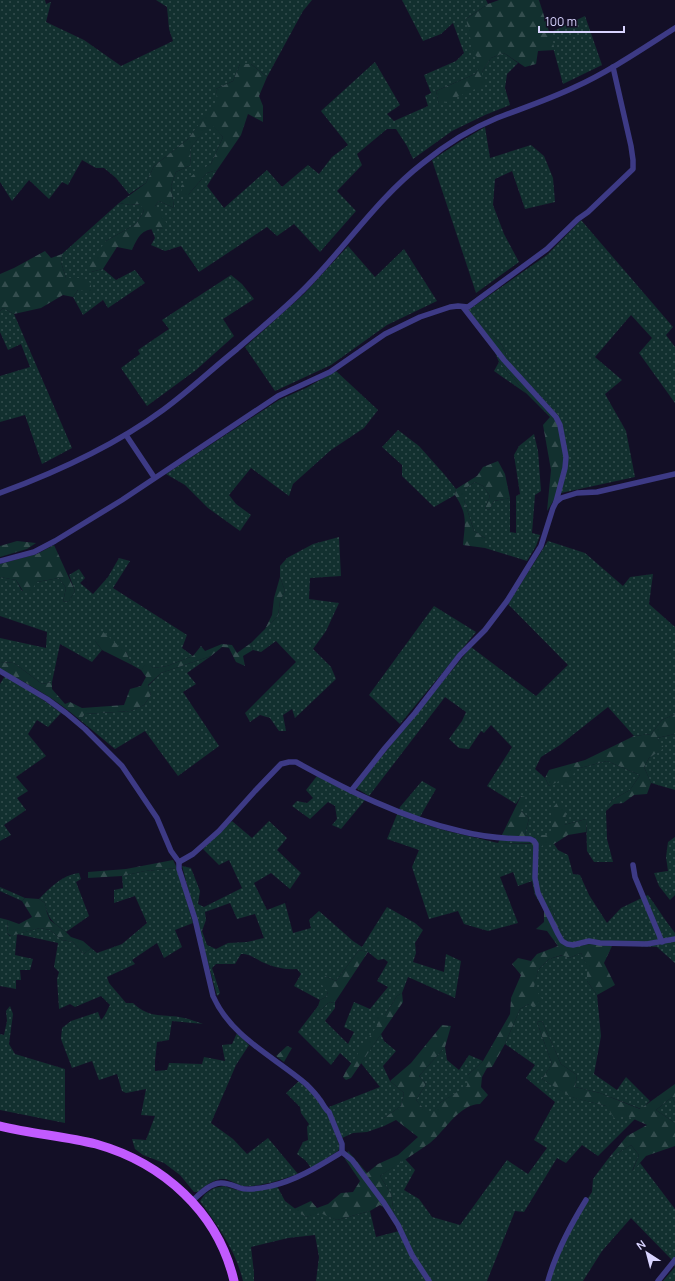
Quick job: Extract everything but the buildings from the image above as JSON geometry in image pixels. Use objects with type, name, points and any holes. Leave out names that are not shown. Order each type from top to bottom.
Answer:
[{"type":"main road","points":[[0,1126],[77,1140],[119,1152],[141,1162],[160,1175],[192,1201],[205,1217],[225,1252],[234,1281]]},
{"type":"street","points":[[0,493],[98,451],[126,435],[163,410],[280,312],[309,284],[381,201],[400,182],[439,150],[480,126],[568,90],[613,67],[675,28]]},
{"type":"street","points":[[0,561],[42,549],[96,516],[278,396],[330,372],[385,334],[420,317],[450,307],[468,307],[547,249],[633,169],[631,146],[613,67]]},
{"type":"street","points":[[351,791],[460,655],[484,630],[507,601],[541,546],[556,502],[565,468],[566,457],[560,425],[556,417],[504,360],[463,307]]},
{"type":"street","points":[[126,435],[154,477]]},
{"type":"street","points":[[556,502],[564,497],[577,493],[597,492],[675,474]]},
{"type":"street","points":[[0,671],[47,699],[66,713],[85,729],[122,766],[157,818],[178,862],[195,920],[216,1003],[238,1031],[296,1076],[314,1092],[329,1112],[342,1144],[342,1152],[360,1171],[384,1204],[398,1225],[412,1255],[429,1281]]},
{"type":"street","points":[[178,862],[193,854],[219,831],[281,764],[296,762],[351,791],[400,812],[435,824],[460,831],[503,839],[534,841],[536,844],[535,878],[538,893],[558,934],[562,941],[567,944],[573,945],[589,941],[600,943],[635,944],[662,942],[675,939]]},
{"type":"street","points":[[633,866],[635,877],[662,942]]},
{"type":"street","points":[[192,1201],[212,1185],[220,1182],[242,1189],[270,1186],[287,1181],[306,1174],[342,1152]]},
{"type":"street","points":[[548,1281],[552,1263],[571,1224],[586,1200]]},
{"type":"street","points":[[658,1281],[675,1260]]},
{"type":"green space","points":[[0,0],[45,0],[46,4],[51,2],[46,22],[84,40],[121,66],[173,41],[169,29],[167,7],[156,0],[312,0],[303,11],[267,77],[251,64],[240,64],[233,81],[216,89],[218,100],[188,139],[154,166],[146,183],[129,194],[116,178],[104,168],[96,168],[82,160],[68,185],[62,182],[49,199],[29,180],[12,201],[0,182]]},
{"type":"green space","points":[[402,0],[486,0],[488,4],[466,19],[483,62],[475,74],[436,91],[439,104],[482,72],[491,58],[504,53],[518,63],[507,74],[505,88],[510,105],[452,131],[413,159],[396,129],[387,129],[357,154],[362,165],[337,191],[356,211],[320,252],[294,224],[277,236],[267,227],[199,272],[181,246],[165,251],[151,245],[155,238],[151,228],[164,229],[155,206],[159,201],[174,208],[171,186],[176,172],[191,165],[190,149],[210,122],[223,137],[211,164],[197,172],[188,195],[207,173],[217,170],[207,186],[224,208],[267,170],[282,187],[308,165],[319,174],[332,157],[348,145],[321,111],[375,62],[400,105],[387,114],[394,121],[428,106],[425,96],[431,93],[424,75],[456,61],[464,53],[453,23],[441,34],[423,41]]},
{"type":"green space","points":[[499,0],[539,0],[555,50],[538,51],[536,64],[525,67],[504,53],[491,58],[482,72],[484,85],[439,105],[436,91],[475,74],[482,62],[474,54],[466,19],[488,4]]},
{"type":"green space","points":[[585,16],[602,65],[563,84],[549,33]]},
{"type":"green space","points":[[240,64],[251,64],[267,77],[259,96],[263,106],[263,122],[248,114],[241,135],[217,170],[207,173],[188,195],[182,196],[181,186],[197,171],[211,164],[223,137],[210,123],[190,149],[191,165],[176,172],[171,186],[174,208],[159,201],[155,206],[168,225],[164,229],[152,229],[144,232],[140,235],[132,250],[117,247],[103,269],[91,272],[87,265],[106,241],[136,224],[144,211],[140,204],[130,205],[119,203],[146,183],[154,166],[188,139],[217,100],[216,89],[233,81]]},
{"type":"green space","points":[[485,127],[490,158],[531,145],[544,156],[553,178],[555,202],[525,209],[512,171],[495,179],[493,205],[504,234],[519,262],[476,293],[432,160]]},
{"type":"green space","points":[[119,203],[130,205],[141,204],[144,211],[136,224],[106,241],[91,272],[103,269],[116,280],[135,270],[145,283],[108,308],[103,300],[83,315],[73,297],[78,290],[79,278],[66,278],[61,262],[62,254]]},
{"type":"green space","points":[[581,220],[673,327],[666,335],[675,347],[675,403],[639,353],[652,338],[631,315],[595,357],[622,380],[605,394],[626,431],[635,477],[561,493],[558,415],[510,363],[502,345],[467,311],[547,255]]},
{"type":"green space","points":[[348,246],[375,277],[404,249],[437,301],[387,325],[331,365],[275,391],[245,347],[304,294]]},
{"type":"green space","points":[[45,251],[51,258],[62,254],[61,262],[66,278],[79,278],[91,283],[91,292],[78,290],[73,297],[63,295],[41,308],[14,314],[3,308],[0,311],[0,274]]},
{"type":"green space","points":[[231,275],[242,284],[254,299],[223,319],[234,336],[196,370],[147,406],[121,368],[140,354],[138,350],[169,329],[162,320]]},
{"type":"green space","points":[[3,308],[14,314],[72,448],[42,464],[25,415],[0,422],[0,376],[30,367],[21,344],[8,350],[0,332],[0,311]]},
{"type":"green space","points":[[467,311],[502,345],[510,363],[558,415],[564,443],[565,463],[555,498],[547,511],[551,470],[543,425],[550,417],[527,394],[499,362],[491,343]]},
{"type":"green space","points":[[499,362],[527,394],[494,371]]},
{"type":"green space","points":[[336,371],[378,410],[364,428],[331,450],[293,484],[289,496],[251,468],[229,495],[236,504],[251,515],[240,531],[208,508],[185,485],[166,474],[279,400],[306,388]]},
{"type":"green space","points":[[398,430],[419,446],[444,474],[456,489],[455,495],[434,507],[402,476],[402,465],[382,447]]},
{"type":"green space","points":[[534,434],[538,451],[541,491],[535,495],[532,533],[540,535],[536,546],[527,561],[485,548],[485,538],[474,531],[464,500],[464,489],[475,482],[483,486],[490,496],[485,508],[489,510],[494,501],[510,498],[510,532],[516,533],[516,496],[520,494],[514,455],[519,446]]},
{"type":"green space","points":[[498,461],[505,474],[510,498],[494,501],[489,510],[485,508],[490,496],[483,486],[475,482],[464,489],[464,500],[474,531],[485,538],[485,548],[463,545],[465,519],[462,508],[455,495],[456,489],[477,476],[483,467]]},
{"type":"green space","points":[[339,537],[341,576],[310,578],[309,599],[339,603],[326,631],[313,649],[331,667],[336,679],[295,718],[292,709],[283,715],[286,731],[279,731],[270,718],[260,715],[250,722],[245,713],[296,662],[276,641],[261,652],[253,650],[251,643],[278,616],[280,601],[285,591],[280,577],[280,566],[287,558],[313,544]]},
{"type":"green space","points":[[17,541],[36,543],[27,549],[0,557],[0,546]]},
{"type":"green space","points":[[548,541],[585,553],[623,586],[630,577],[653,574],[649,604],[675,627],[675,714],[662,720],[651,734],[634,736],[608,707],[560,745],[541,757],[535,769],[545,778],[549,786],[576,769],[607,761],[640,775],[630,790],[612,800],[606,811],[607,839],[613,862],[594,862],[587,851],[586,819],[564,825],[552,809],[552,835],[525,835],[529,818],[521,811],[521,796],[516,804],[487,786],[512,747],[491,725],[484,733],[481,731],[469,749],[459,748],[449,739],[462,721],[466,712],[445,697],[369,796],[356,788],[471,647],[536,696],[568,665],[508,604]]},
{"type":"green space","points":[[54,545],[75,591],[69,601],[63,602],[66,588],[59,578],[37,582],[30,592],[23,591],[16,580],[0,577],[0,564],[37,554]]},
{"type":"green space","points":[[119,558],[130,561],[113,588],[187,635],[182,648],[193,656],[167,666],[153,668],[147,663],[141,670],[132,665],[126,652],[95,641],[102,650],[92,662],[60,644],[52,682],[42,684],[14,663],[0,662],[0,638],[46,648],[47,632],[0,616],[0,577],[16,580],[22,591],[37,582],[59,578],[66,588],[63,602],[69,601],[75,591],[69,575],[79,569],[85,578],[80,583],[93,594],[108,577]]},
{"type":"green space","points":[[280,577],[285,591],[280,601],[278,616],[265,629],[272,615],[274,598]]},
{"type":"green space","points":[[434,606],[476,632],[400,724],[369,695]]},
{"type":"green space","points":[[102,631],[126,652],[132,665],[102,650],[95,641]]},
{"type":"green space","points":[[251,643],[253,650],[243,656],[245,666],[236,662],[229,648],[222,647],[211,656],[161,673],[148,685],[151,695],[144,705],[131,711],[85,714],[80,720],[52,699],[0,669],[0,662],[14,663],[42,684],[52,682],[52,689],[65,704],[70,702],[82,708],[124,705],[130,689],[141,686],[146,677],[141,670],[147,662],[153,668],[167,666],[193,656],[201,646],[205,651],[222,644],[232,645],[237,653]]},
{"type":"green space","points":[[211,656],[187,673],[196,684],[183,692],[219,746],[178,776],[145,731],[115,749],[80,720],[85,714],[131,711],[144,705],[151,695],[148,686],[161,673]]},
{"type":"green space","points":[[5,676],[35,694],[61,713],[48,727],[37,720],[28,734],[46,756],[16,777],[28,791],[17,798],[26,810],[4,825],[11,835],[0,841],[0,684]]},
{"type":"green space","points":[[675,714],[675,734],[657,738],[664,748],[649,758],[644,767],[651,783],[647,794],[634,795],[623,803],[614,804],[606,811],[612,800],[630,790],[640,775],[607,761],[576,769],[567,786],[561,780],[549,786],[545,778],[549,770],[585,760],[634,736],[651,734],[662,720]]},
{"type":"green space","points":[[675,734],[675,790],[651,783],[644,767],[649,758],[663,748],[657,738]]},
{"type":"green space","points":[[317,776],[365,800],[341,829],[332,825],[337,819],[335,806],[328,802],[310,819],[292,806],[297,801],[307,803],[313,798],[306,790]]},
{"type":"green space","points":[[422,781],[436,789],[417,822],[498,843],[554,844],[558,850],[568,855],[573,874],[580,875],[589,895],[607,923],[621,908],[648,895],[675,933],[675,963],[657,947],[590,944],[574,947],[564,937],[550,906],[544,910],[535,895],[532,881],[518,886],[513,872],[500,877],[518,923],[488,931],[464,924],[458,911],[429,919],[412,867],[419,850],[387,839],[400,807]]},
{"type":"green space","points":[[521,796],[525,797],[521,811],[529,818],[525,835],[552,835],[552,809],[560,799],[566,814],[564,825],[586,819],[586,832],[568,835],[554,844],[544,844],[537,851],[531,843],[498,843]]},
{"type":"green space","points":[[232,821],[252,838],[269,821],[287,838],[277,850],[301,873],[290,889],[271,873],[254,883],[267,910],[285,903],[293,933],[311,928],[309,920],[319,911],[362,947],[387,907],[415,923],[423,930],[415,943],[416,953],[413,962],[444,972],[446,954],[461,961],[455,998],[408,977],[402,993],[397,996],[352,1064],[340,1053],[331,1065],[298,1032],[318,1006],[321,1010],[328,1003],[335,1002],[335,1008],[325,1021],[348,1044],[354,1032],[344,1027],[354,1002],[370,1009],[388,987],[377,981],[388,962],[384,959],[378,960],[368,952],[359,950],[336,981],[325,976],[328,992],[326,997],[320,1000],[294,986],[301,974],[297,969],[275,967],[249,955],[241,954],[235,964],[216,964],[212,968],[220,993],[217,996],[182,866],[191,868],[200,891],[198,904],[204,907],[242,888],[229,860],[219,865],[203,849]],"holes":[[[230,903],[237,919],[255,914],[264,938],[247,942],[228,943],[216,949],[207,945],[202,931],[206,920],[205,912]]]},
{"type":"green space","points":[[675,837],[675,895],[670,900],[659,886],[654,873],[668,871],[666,857],[668,842]]},
{"type":"green space","points":[[173,860],[177,868],[145,871],[122,876],[88,878],[88,872],[126,869]]},
{"type":"green space","points":[[177,868],[193,923],[175,930],[182,947],[164,958],[157,943],[132,960],[135,964],[107,977],[109,983],[126,1003],[133,1003],[146,1012],[157,1015],[186,1018],[203,1024],[172,1021],[169,1040],[157,1042],[155,1071],[167,1070],[169,1063],[202,1064],[204,1057],[225,1061],[222,1045],[232,1044],[237,1033],[249,1045],[236,1065],[211,1123],[233,1139],[247,1154],[268,1138],[298,1174],[256,1186],[243,1186],[225,1179],[221,1179],[210,1183],[198,1192],[194,1192],[180,1175],[164,1163],[143,1155],[135,1149],[132,1139],[146,1140],[155,1116],[141,1115],[146,1089],[126,1093],[122,1091],[117,1074],[99,1080],[92,1061],[72,1068],[61,1039],[62,1028],[71,1021],[98,1012],[101,1020],[110,1005],[101,996],[75,1007],[70,1004],[59,1009],[57,979],[59,972],[54,967],[58,943],[17,934],[40,928],[50,930],[62,940],[73,942],[84,954],[91,948],[97,953],[122,944],[147,923],[135,896],[114,903],[114,890],[123,888],[122,876],[145,871]]},
{"type":"green space","points":[[79,873],[81,879],[76,882],[89,916],[66,932],[52,920],[45,903],[39,899],[52,886],[62,879]]},
{"type":"green space","points":[[0,887],[25,898],[22,901],[0,891]]},
{"type":"green space","points":[[25,898],[39,899],[45,903],[50,920],[71,937],[83,941],[91,948],[84,954],[73,942],[62,940],[50,930],[40,928],[11,936],[7,933],[8,920],[19,924],[32,917],[22,901]]},
{"type":"green space","points":[[550,906],[564,937],[574,947],[590,944],[612,946],[604,963],[615,985],[597,995],[587,981],[587,966],[581,953],[569,958],[562,955],[549,959],[538,970],[534,987],[542,999],[534,1008],[529,1004],[520,1009],[505,1044],[492,1067],[487,1068],[482,1077],[481,1087],[488,1095],[480,1104],[465,1108],[430,1143],[380,1176],[391,1194],[394,1214],[380,1205],[370,1211],[337,1220],[320,1213],[306,1217],[294,1209],[311,1201],[317,1208],[328,1204],[341,1193],[353,1192],[360,1181],[345,1159],[348,1151],[367,1173],[378,1164],[398,1155],[418,1137],[396,1120],[384,1126],[384,1118],[401,1106],[404,1093],[390,1081],[411,1063],[442,1025],[451,1026],[445,1047],[419,1076],[426,1084],[416,1100],[429,1115],[441,1102],[467,1086],[468,1075],[483,1061],[510,1014],[511,998],[521,975],[512,964],[518,958],[531,961],[537,954],[558,946],[547,931],[536,929],[544,922],[544,910]]},
{"type":"green space","points":[[0,918],[8,920],[7,933],[10,936],[17,934],[15,955],[33,959],[30,970],[20,970],[21,980],[16,980],[16,989],[0,986]]},
{"type":"green space","points":[[359,950],[368,952],[335,1002],[328,1003],[321,1010],[318,1006],[320,1000],[326,997],[328,992],[322,985],[325,976],[336,981]]},
{"type":"green space","points":[[581,953],[587,965],[587,981],[597,995],[601,1036],[594,1074],[617,1090],[626,1077],[650,1101],[641,1109],[600,1093],[575,1087],[577,1075],[561,1064],[542,1021],[537,1022],[552,1064],[542,1079],[572,1097],[606,1106],[635,1119],[598,1156],[582,1145],[566,1163],[557,1158],[524,1212],[515,1211],[487,1281],[316,1281],[319,1257],[315,1235],[288,1238],[251,1247],[254,1281],[243,1281],[231,1249],[220,1229],[200,1201],[205,1194],[214,1188],[224,1186],[240,1191],[277,1186],[285,1201],[306,1217],[320,1212],[337,1220],[370,1211],[376,1237],[403,1230],[394,1214],[391,1194],[380,1176],[405,1159],[415,1170],[404,1190],[419,1199],[432,1217],[460,1225],[507,1160],[528,1174],[547,1148],[534,1140],[555,1102],[526,1078],[535,1065],[505,1044],[520,1009],[529,1004],[538,970],[549,959],[563,955],[569,958]]},
{"type":"green space","points":[[402,993],[403,1002],[351,1078],[346,1080],[343,1077],[377,1026],[377,1017],[385,1015],[397,996]]},
{"type":"green space","points":[[10,1006],[13,1014],[9,1044],[15,1054],[65,1069],[65,1123],[0,1110],[0,1034],[4,1035],[7,1021],[6,1011]]},
{"type":"green space","points":[[542,1021],[561,1064],[577,1075],[575,1087],[600,1093],[640,1109],[675,1084],[675,1103],[672,1097],[656,1110],[675,1123],[675,1146],[646,1156],[632,1172],[639,1155],[631,1145],[608,1159],[627,1136],[647,1125],[625,1115],[614,1118],[606,1106],[571,1097],[542,1079],[552,1064],[537,1022]]},
{"type":"green space","points":[[381,1034],[384,1041],[396,1051],[383,1066],[390,1081],[404,1093],[401,1106],[384,1118],[384,1126],[367,1132],[353,1133],[342,1138],[329,1107],[380,1087],[361,1063]]},
{"type":"green space","points":[[287,1046],[292,1048],[284,1062],[276,1056]]},
{"type":"green space","points":[[445,1047],[447,1060],[459,1070],[469,1055],[483,1061],[468,1075],[468,1086],[441,1102],[429,1116],[416,1100],[426,1084],[419,1076]]},
{"type":"green space","points":[[299,1081],[314,1095],[328,1115],[340,1147],[338,1151],[311,1168],[306,1161],[297,1154],[303,1142],[308,1140],[307,1127],[309,1124],[301,1113],[300,1107],[286,1093]]},
{"type":"green space","points":[[672,1097],[675,1103],[675,1123],[656,1110]]},
{"type":"green space","points":[[631,1145],[639,1155],[632,1171],[640,1163],[675,1209],[675,1267],[672,1260],[631,1218],[602,1251],[583,1281],[550,1281],[558,1255],[574,1219],[592,1192],[593,1179],[608,1159]]},
{"type":"green space","points":[[675,1267],[675,1281],[663,1281]]}]
